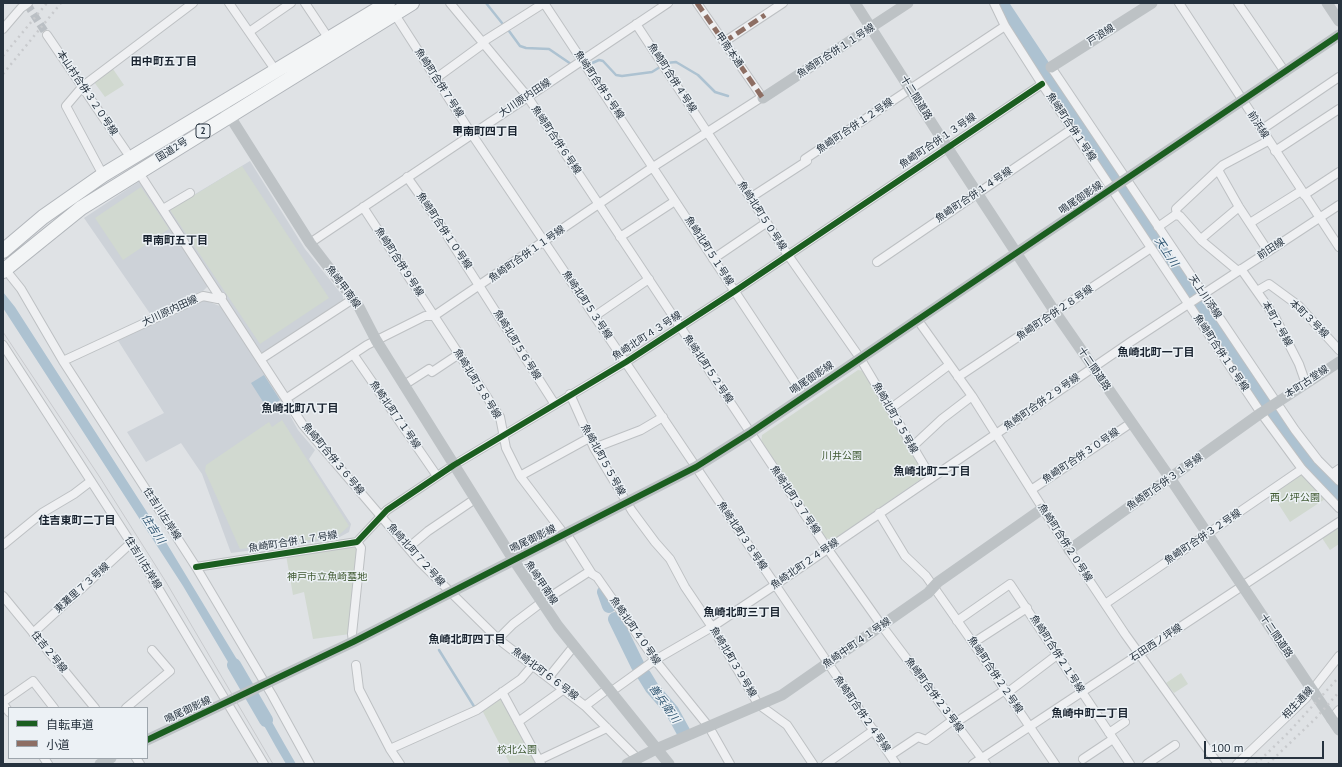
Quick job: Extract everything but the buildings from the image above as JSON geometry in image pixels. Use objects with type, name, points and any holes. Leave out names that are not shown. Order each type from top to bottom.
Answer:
[{"type":"highway","name":"国道2号","points":[[4,269],[81,208],[225,109],[276,71],[329,39],[390,6],[412,3]]},
{"type":"highway","name":"国道2号","points":[[3,251],[43,217],[103,175],[225,109],[390,6]]},
{"type":"street","points":[[3,29],[27,3]]},
{"type":"street","points":[[103,175],[66,106],[83,86],[193,3]]},
{"type":"street","points":[[229,3],[276,71]]},
{"type":"street","points":[[249,32],[291,3]]},
{"type":"street","points":[[305,3],[329,39]]},
{"type":"street","name":"魚崎町合併６号線","points":[[450,3],[455,12],[527,96],[600,204]]},
{"type":"street","points":[[435,79],[483,44],[484,41],[544,3]]},
{"type":"street","name":"魚崎町合併５号線","points":[[544,3],[653,167]]},
{"type":"street","name":"大川原内田線","points":[[310,243],[527,96],[668,3]]},
{"type":"street","name":"甲南本通","points":[[697,3],[763,98]]},
{"type":"street","points":[[724,42],[783,3]]},
{"type":"street","name":"十二間道路","points":[[855,3],[1055,312],[1170,478],[1339,730]]},
{"type":"street","name":"魚崎町合併１１号線","points":[[287,398],[376,340],[425,316],[434,316],[653,167],[872,28],[908,3]]},
{"type":"street","name":"魚崎町合併１号線","points":[[994,3],[1005,26],[1042,84],[1113,189]]},
{"type":"street","name":"戸浪線","points":[[1051,67],[1152,3]]},
{"type":"street","name":"前浜線","points":[[1178,3],[1339,247]]},
{"type":"street","points":[[1238,3],[1285,72]]},
{"type":"street","points":[[1327,3],[1339,21]]},
{"type":"street","name":"魚崎町合併７号線","points":[[390,6],[435,79],[544,242]]},
{"type":"street","name":"魚崎町合併４号線","points":[[636,24],[707,132]]},
{"type":"street","name":"魚崎町合併１２号線","points":[[750,198],[1005,26]]},
{"type":"street","name":"本山村合併３２０号線","points":[[47,35],[126,151]]},
{"type":"street","name":"鳴尾御影線","points":[[148,740],[353,642],[696,467],[750,434],[917,319],[1113,189],[1339,35]]},
{"type":"street","name":"天上川添線","points":[[1051,67],[1275,404],[1313,454],[1336,472],[1339,481]]},
{"type":"street","points":[[1261,130],[1339,77]]},
{"type":"street","name":"魚崎町合併１３号線","points":[[845,215],[1042,84]]},
{"type":"street","name":"魚崎甲南線","points":[[225,109],[310,243],[360,307],[376,340],[513,560],[574,646],[611,690],[669,764]]},
{"type":"street","points":[[1276,152],[1339,109]]},
{"type":"street","name":"魚崎町合併１４号線","points":[[877,262],[1072,129]]},
{"type":"street","name":"魚崎北町５０号線","points":[[707,132],[766,223],[860,358]]},
{"type":"street","points":[[1158,227],[1177,215],[1176,209],[1218,170],[1268,141]]},
{"type":"street","name":"魚崎北町５１号線","points":[[653,167],[804,396]]},
{"type":"street","points":[[1218,170],[1239,207],[1268,251]]},
{"type":"street","points":[[1250,223],[1339,172]]},
{"type":"street","name":"魚崎町合併１０号線","points":[[407,177],[434,215],[480,286]]},
{"type":"street","points":[[143,179],[222,297],[261,359],[353,299]]},
{"type":"street","name":"魚崎町合併１８号線","points":[[1113,189],[1262,413],[1302,469],[1339,508]]},
{"type":"street","points":[[163,209],[190,193]]},
{"type":"street","points":[[620,236],[676,200]]},
{"type":"street","name":"魚崎北町５２号線","points":[[600,204],[750,434]]},
{"type":"street","name":"前田線","points":[[1188,303],[1339,204]]},
{"type":"street","name":"魚崎町合併９号線","points":[[363,207],[434,316]]},
{"type":"street","points":[[1201,239],[1239,207]]},
{"type":"street","name":"魚崎北町４３号線","points":[[382,517],[387,510],[437,476],[504,436],[554,403],[626,362],[735,291],[845,215]]},
{"type":"street","name":"本町２号線","points":[[1177,215],[1180,216],[1201,239],[1240,270],[1257,291],[1274,317],[1299,364],[1306,384]]},
{"type":"street","points":[[713,259],[766,223]]},
{"type":"street","name":"魚崎北町５３号線","points":[[544,242],[696,467]]},
{"type":"street","name":"魚崎町合併２８号線","points":[[958,377],[1151,248]]},
{"type":"street","name":"住吉川左岸線","points":[[4,269],[21,289],[63,361],[196,567],[310,764]]},
{"type":"street","points":[[595,316],[649,279]]},
{"type":"street","name":"本町３号線","points":[[1257,291],[1269,284],[1299,306],[1339,350]]},
{"type":"street","name":"魚崎北町５６号線","points":[[480,286],[554,403]]},
{"type":"street","name":"大川原内田線","points":[[63,361],[203,296],[218,299],[222,297]]},
{"type":"street","name":"魚崎町合併２９号線","points":[[997,434],[1188,303]]},
{"type":"street","name":"魚崎北町５８号線","points":[[434,316],[500,417],[506,448],[520,476],[565,534]]},
{"type":"street","name":"魚崎町合併２０号線","points":[[917,319],[972,396],[997,434],[1042,509],[1105,604],[1218,764]]},
{"type":"street","name":"住吉川右岸線","points":[[3,345],[131,543],[264,764]]},
{"type":"street","name":"魚崎北町７１号線","points":[[353,354],[437,476]]},
{"type":"street","points":[[404,385],[429,369],[432,372],[459,354]]},
{"type":"street","name":"魚崎北町３５号線","points":[[860,358],[930,477]]},
{"type":"street","name":"魚崎町合併３６号線","points":[[261,359],[303,425],[382,517]]},
{"type":"street","name":"本町古堂線","points":[[1262,413],[1339,362]]},
{"type":"street","points":[[890,409],[949,365]]},
{"type":"street","name":"魚崎北町５５号線","points":[[570,394],[594,448],[626,502]]},
{"type":"street","points":[[912,447],[942,419],[972,396]]},
{"type":"street","name":"魚崎町合併３１号線","points":[[1069,550],[1262,413]]},
{"type":"street","points":[[594,448],[641,430],[663,417]]},
{"type":"street","name":"魚崎町合併３０号線","points":[[1031,490],[1131,423]]},
{"type":"street","name":"魚崎北町３７号線","points":[[750,434],[882,626]]},
{"type":"street","name":"魚崎北町２４号線","points":[[585,706],[655,660],[712,627],[930,477],[997,434]]},
{"type":"street","points":[[520,476],[589,438]]},
{"type":"street","name":"魚崎北町３８号線","points":[[696,467],[828,664]]},
{"type":"street","name":"魚崎町合併３２号線","points":[[1105,604],[1302,469]]},
{"type":"street","points":[[3,545],[42,512],[74,494],[91,481]]},
{"type":"street","points":[[408,548],[428,531],[475,499]]},
{"type":"street","name":"魚崎北町３９号線","points":[[626,502],[655,542],[670,559],[685,587],[712,627],[758,704]]},
{"type":"street","name":"魚崎中町４１号線","points":[[627,764],[656,749],[782,695],[882,626],[934,587],[938,582],[1042,509]]},
{"type":"street","name":"魚崎町合併２２号線","points":[[878,513],[905,556],[920,569],[934,587],[1055,764]]},
{"type":"street","points":[[353,642],[352,634],[360,548],[357,542],[382,517]]},
{"type":"street","name":"魚崎北町７２号線","points":[[382,517],[408,548],[450,592]]},
{"type":"street","name":"石田西ノ坪線","points":[[973,764],[984,761],[1081,692],[1339,522]]},
{"type":"street","name":"魚崎北町４０号線","points":[[565,534],[592,574],[597,577],[655,660],[709,727],[730,764]]},
{"type":"street","name":"魚崎町合併１７号線","points":[[196,567],[357,542]]},
{"type":"street","name":"東灘里７３号線","points":[[33,633],[131,543]]},
{"type":"street","points":[[498,639],[513,624],[542,602],[590,571]]},
{"type":"street","name":"魚崎町合併２１号線","points":[[957,621],[1010,584],[1130,764]]},
{"type":"street","name":"魚崎北町６６号線","points":[[450,592],[498,639],[585,706],[638,759]]},
{"type":"street","name":"住吉２号線","points":[[3,596],[94,707]]},
{"type":"street","points":[[973,643],[1027,608]]},
{"type":"street","name":"魚崎町合併２３号線","points":[[882,626],[984,761]]},
{"type":"street","points":[[549,677],[574,646]]},
{"type":"street","points":[[127,707],[170,671],[152,650]]},
{"type":"street","points":[[891,755],[918,737],[926,740],[954,721],[1006,691],[1057,655]]},
{"type":"street","name":"相生通線","points":[[1237,764],[1306,698],[1339,656]]},
{"type":"street","name":"魚崎町合併２４号線","points":[[828,664],[896,764]]},
{"type":"street","points":[[356,665],[359,689],[390,749],[400,764]]},
{"type":"street","points":[[390,749],[477,710],[521,679],[533,665]]},
{"type":"street","points":[[3,703],[32,681],[53,707]]},
{"type":"street","points":[[518,722],[564,689]]},
{"type":"street","points":[[502,692],[540,762],[607,728]]},
{"type":"street","points":[[758,704],[787,725],[813,764]]},
{"type":"street","points":[[1331,719],[1339,710]]},
{"type":"street","points":[[1083,759],[1111,736],[1125,722]]},
{"type":"street","points":[[826,764],[874,730]]},
{"type":"street","points":[[1147,764],[1175,745]]},
{"type":"street","points":[[100,764],[109,759]]},
{"type":"shaded area","points":[[250,161],[305,249],[343,296],[343,302],[265,352],[261,352],[167,211]]},
{"type":"shaded area","points":[[141,180],[209,285],[203,291],[151,315],[84,218]]},
{"type":"shaded area","points":[[204,300],[225,308],[267,374],[298,430],[315,450],[309,459],[351,524],[349,532],[336,539],[231,553],[202,474],[181,443],[146,462],[127,432],[164,413],[117,339]]},
{"type":"green space","points":[[113,69],[124,85],[105,97],[94,82]]},
{"type":"green space","points":[[242,166],[329,298],[260,344],[170,210]]},
{"type":"green space","points":[[141,187],[169,229],[123,260],[95,218]]},
{"type":"green space","name":"川井公園","points":[[858,370],[864,371],[923,473],[921,479],[833,540],[825,538],[761,443],[762,435]]},
{"type":"green space","points":[[282,420],[349,526],[334,537],[240,549],[205,471],[206,465],[269,422],[272,427]]},
{"type":"green space","name":"西ノ坪公園","points":[[1300,475],[1304,476],[1325,499],[1290,522],[1272,494]]},
{"type":"green space","points":[[1339,527],[1339,544],[1330,550],[1322,538]]},
{"type":"green space","name":"神戸市立魚崎墓地","points":[[354,546],[358,550],[350,634],[313,639],[304,592],[293,595],[286,555]]},
{"type":"green space","points":[[1181,673],[1188,684],[1174,693],[1166,683]]},
{"type":"green space","name":"校北公園","points":[[498,699],[504,700],[539,764],[510,764],[482,710]]},
{"type":"water","points":[[3,292],[15,307],[161,534],[250,681],[246,680],[241,684],[183,586],[3,308]]},
{"type":"water","points":[[264,375],[280,400],[267,408],[251,383]]},
{"type":"water","points":[[259,699],[296,764],[286,764],[276,747],[252,704],[257,703]]},
{"type":"waterway","points":[[486,3],[502,23]]},
{"type":"waterway","name":"天上川","points":[[1001,3],[1288,436],[1315,469],[1339,494]]},
{"type":"waterway","points":[[509,31],[520,46],[526,48],[549,49],[571,64]]},
{"type":"waterway","points":[[590,64],[599,60],[603,61],[616,75],[622,76],[652,72],[660,67]]},
{"type":"waterway","points":[[666,63],[676,62],[698,75],[715,92],[728,96]]},
{"type":"waterway","points":[[604,592],[609,606]]},
{"type":"waterway","points":[[615,619],[638,666]]},
{"type":"waterway","points":[[439,650],[475,708]]},
{"type":"waterway","name":"住吉川","points":[[234,665],[266,720]]},
{"type":"waterway","name":"善兵衛川","points":[[644,675],[652,688],[672,711],[684,733]]},
{"type":"tunnel","points":[[27,4],[47,35]]},
{"type":"tram line","points":[[3,332],[99,476],[166,582],[273,764]]},
{"type":"railway","points":[[3,56],[47,3]]},
{"type":"railway","points":[[3,74],[61,3]]},
{"type":"railway","points":[[1256,764],[1287,734],[1339,677]]},
{"type":"railway","points":[[1268,764],[1316,718],[1339,692]]},
{"type":"marked path","points":[[697,3],[762,97]]},
{"type":"marked path","points":[[724,42],[765,15]]},
{"type":"cycle path","points":[[148,740],[353,642],[696,467],[750,433],[1339,35]]},
{"type":"cycle path","points":[[196,567],[357,542],[387,510],[454,465],[626,362],[735,291],[1042,84]]},
{"type":"district","name":"田中町五丁目","points":[[164,62]]},
{"type":"district","name":"甲南町四丁目","points":[[485,132]]},
{"type":"district","name":"甲南町五丁目","points":[[175,241]]},
{"type":"district","name":"魚崎北町一丁目","points":[[1156,353]]},
{"type":"district","name":"魚崎北町八丁目","points":[[300,409]]},
{"type":"district","name":"魚崎北町二丁目","points":[[932,472]]},
{"type":"district","name":"住吉東町二丁目","points":[[77,521]]},
{"type":"district","name":"魚崎北町三丁目","points":[[742,613]]},
{"type":"district","name":"魚崎北町四丁目","points":[[467,640]]},
{"type":"district","name":"魚崎中町二丁目","points":[[1090,714]]}]
